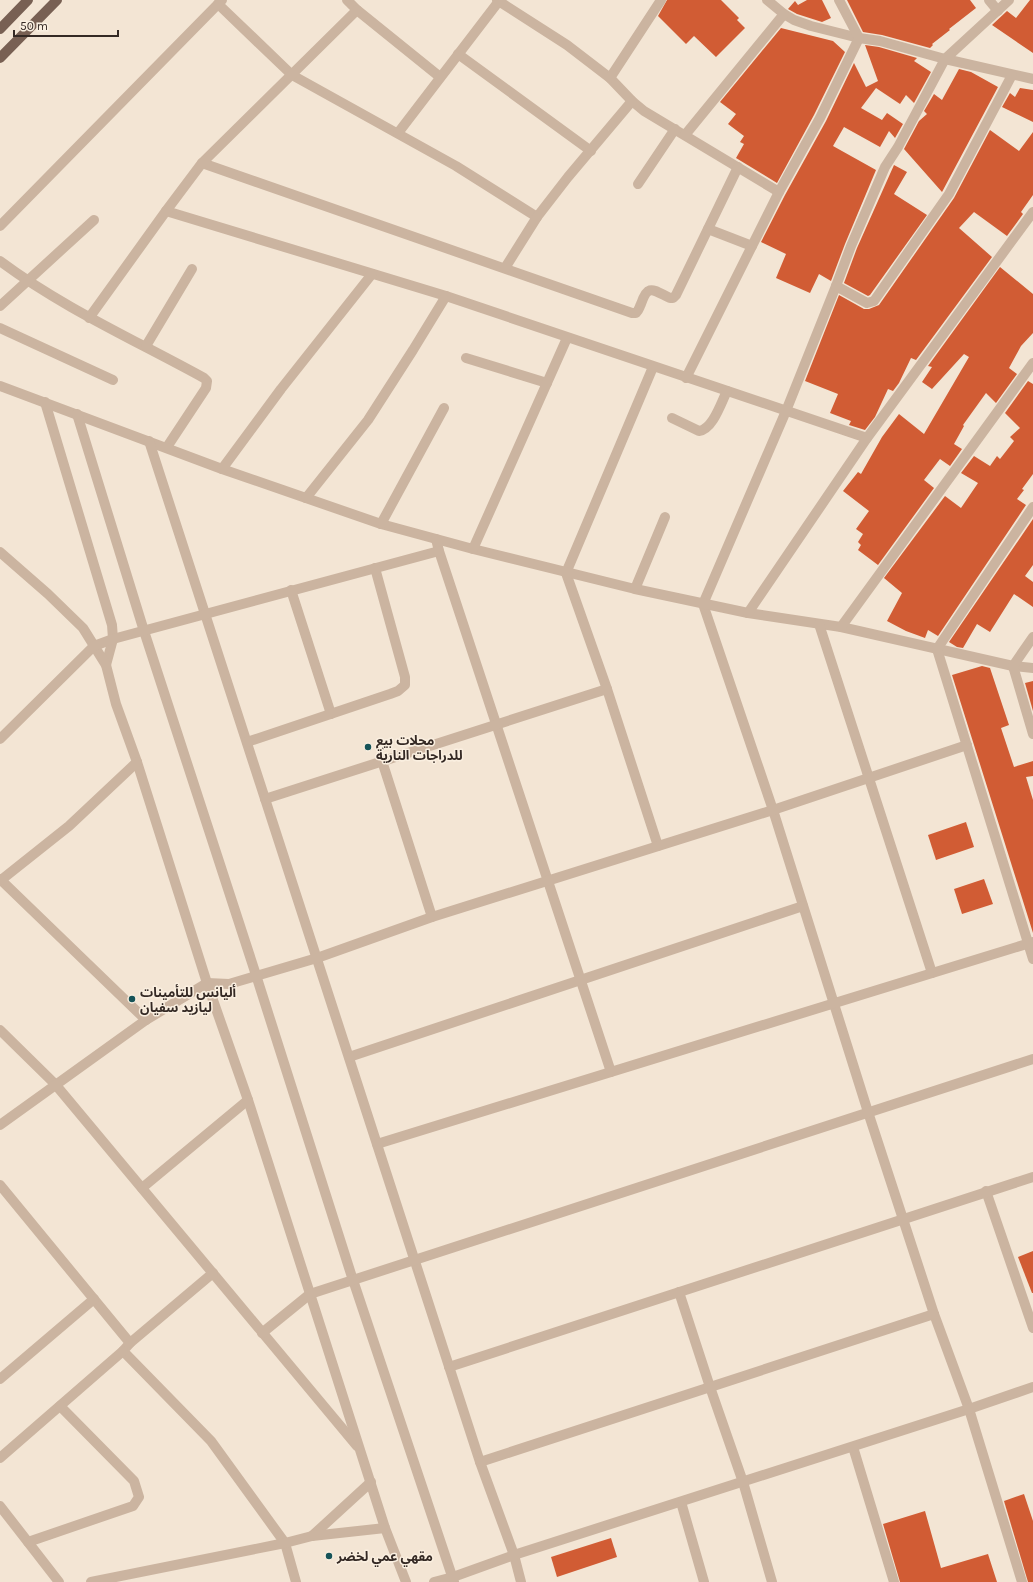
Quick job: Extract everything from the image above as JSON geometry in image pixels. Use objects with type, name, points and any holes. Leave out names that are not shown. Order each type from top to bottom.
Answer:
[{"type":"main road","points":[[0,29],[28,0]]},
{"type":"main road","points":[[0,58],[56,0]]},
{"type":"street","points":[[347,0],[357,10],[440,78]]},
{"type":"street","points":[[610,78],[661,0]]},
{"type":"street","points":[[767,0],[794,20],[811,26],[859,38],[880,41],[945,59],[1033,79]]},
{"type":"street","points":[[839,0],[859,38]]},
{"type":"street","points":[[989,0],[998,12]]},
{"type":"street","points":[[1009,0],[998,12],[945,59],[898,147],[885,167],[851,246],[786,411],[703,604],[773,810],[868,1112],[934,1314],[969,1409],[1022,1582]]},
{"type":"street","points":[[398,133],[498,1],[567,45],[610,78],[632,101],[644,110],[779,192]]},
{"type":"street","points":[[0,226],[220,2],[292,75],[456,166],[537,217]]},
{"type":"street","points":[[89,318],[202,163],[357,10]]},
{"type":"street","points":[[685,135],[784,14]]},
{"type":"street","points":[[686,378],[779,192],[820,118],[859,38]]},
{"type":"street","points":[[458,54],[590,150]]},
{"type":"street","points":[[836,286],[867,303],[874,301],[949,194],[1012,75]]},
{"type":"street","points":[[505,268],[537,217],[590,150],[632,101]]},
{"type":"street","points":[[638,184],[675,129]]},
{"type":"street","points":[[202,163],[632,313],[636,313],[644,293],[648,291],[653,290],[670,298],[676,295],[738,167]]},
{"type":"street","points":[[166,211],[446,296],[867,438]]},
{"type":"street","points":[[748,613],[867,438],[1033,212]]},
{"type":"street","points":[[0,306],[94,220]]},
{"type":"street","points":[[708,229],[752,246]]},
{"type":"street","points":[[0,261],[27,282],[89,318],[146,346],[207,381],[206,388],[167,448]]},
{"type":"street","points":[[146,346],[192,269]]},
{"type":"street","points":[[222,469],[281,389],[372,274]]},
{"type":"street","points":[[306,498],[368,420],[414,350],[446,296]]},
{"type":"street","points":[[0,328],[113,380]]},
{"type":"street","points":[[473,549],[567,338]]},
{"type":"street","points":[[466,358],[547,383]]},
{"type":"street","points":[[841,627],[1033,363]]},
{"type":"street","points":[[653,367],[566,573],[607,689],[658,846]]},
{"type":"street","points":[[0,386],[222,469],[381,524],[635,590],[748,613],[841,627],[1013,666],[1033,668]]},
{"type":"street","points":[[672,418],[699,430],[707,429],[711,424],[727,391]]},
{"type":"street","points":[[45,402],[111,618],[113,639],[106,665]]},
{"type":"street","points":[[381,524],[444,408]]},
{"type":"street","points":[[77,414],[144,631],[256,975],[352,1280],[454,1580]]},
{"type":"street","points":[[149,441],[480,1462],[514,1555],[522,1582]]},
{"type":"street","points":[[937,648],[1033,507]]},
{"type":"street","points":[[635,590],[666,517]]},
{"type":"street","points":[[436,539],[610,1072]]},
{"type":"street","points":[[0,739],[94,646],[113,639],[439,551]]},
{"type":"street","points":[[0,552],[83,628],[106,665],[116,704],[137,762],[207,983],[248,1100],[385,1528],[406,1582]]},
{"type":"street","points":[[247,742],[390,694],[398,691],[405,685],[405,677],[375,568]]},
{"type":"street","points":[[291,590],[330,714]]},
{"type":"street","points":[[819,624],[932,973]]},
{"type":"street","points":[[1013,666],[1033,637]]},
{"type":"street","points":[[937,648],[1030,943],[1033,959]]},
{"type":"street","points":[[1013,666],[1033,734]]},
{"type":"street","points":[[265,799],[607,689]]},
{"type":"street","points":[[0,1125],[146,1020],[207,983],[229,984],[317,958],[432,917],[773,810],[967,745]]},
{"type":"street","points":[[382,761],[432,917]]},
{"type":"street","points":[[137,762],[69,826],[1,880],[146,1020]]},
{"type":"street","points":[[349,1057],[803,906]]},
{"type":"street","points":[[377,1144],[1030,943]]},
{"type":"street","points":[[0,1030],[55,1084],[360,1450]]},
{"type":"street","points":[[262,1333],[310,1294],[868,1112],[1033,1060]]},
{"type":"street","points":[[142,1188],[248,1100]]},
{"type":"street","points":[[449,1367],[986,1191],[1033,1177]]},
{"type":"street","points":[[0,1185],[94,1299],[126,1347],[211,1441],[285,1543],[296,1582]]},
{"type":"street","points":[[986,1191],[1033,1328]]},
{"type":"street","points":[[0,1458],[212,1273]]},
{"type":"street","points":[[679,1292],[743,1482],[772,1582]]},
{"type":"street","points":[[0,1379],[94,1299]]},
{"type":"street","points":[[480,1462],[934,1314]]},
{"type":"street","points":[[434,1582],[454,1580],[514,1555],[853,1447],[1033,1387]]},
{"type":"street","points":[[28,1542],[133,1506],[139,1497],[134,1481],[60,1406]]},
{"type":"street","points":[[853,1447],[894,1582]]},
{"type":"street","points":[[312,1536],[370,1482]]},
{"type":"street","points":[[680,1502],[704,1582]]},
{"type":"street","points":[[0,1506],[59,1582]]},
{"type":"street","points":[[91,1582],[285,1543],[312,1536],[385,1528]]},
{"type":"building","points":[[667,0],[721,0],[739,18],[737,20],[745,28],[716,57],[694,36],[686,44],[658,16]]},
{"type":"building","points":[[807,0],[822,0],[831,18],[822,22],[797,14],[788,9],[795,1],[798,5]]},
{"type":"building","points":[[847,0],[970,0],[976,8],[949,29],[950,30],[932,44],[933,45],[930,48],[882,35],[863,32]]},
{"type":"building","points":[[1030,0],[1033,0],[1033,53],[992,25],[1007,11],[1016,18]]},
{"type":"building","points":[[781,28],[833,41],[845,52],[814,115],[777,183],[736,158],[744,144],[740,142],[744,136],[728,124],[736,114],[720,102]]},
{"type":"building","points":[[865,45],[879,47],[917,58],[914,61],[931,72],[914,103],[906,95],[900,104],[876,88],[861,108],[882,120],[887,113],[903,124],[895,138],[889,131],[880,147],[844,127],[833,146],[876,170],[831,281],[819,274],[810,293],[776,278],[786,254],[761,242],[826,121],[854,63],[866,87],[878,81]]},
{"type":"building","points":[[959,69],[971,72],[998,87],[942,192],[904,149],[919,121],[927,114],[924,111],[934,94],[942,100]]},
{"type":"building","points":[[1020,88],[1033,90],[1033,122],[1002,107],[1010,93],[1015,97]]},
{"type":"building","points":[[990,130],[1019,151],[1033,132],[1033,195],[1021,212],[1023,214],[1007,236],[974,212],[959,228],[992,257],[916,360],[911,358],[899,383],[893,391],[888,389],[875,417],[865,430],[849,425],[851,421],[830,413],[838,394],[805,381],[839,295],[864,309],[869,309],[879,305],[954,198]]},
{"type":"building","points":[[894,165],[907,172],[894,194],[927,215],[868,296],[844,283],[857,248]]},
{"type":"building","points":[[1000,267],[1033,294],[1033,333],[1021,346],[1009,368],[1017,374],[996,403],[986,393],[963,425],[964,426],[954,444],[962,449],[950,466],[940,459],[924,480],[934,488],[878,565],[858,550],[861,545],[858,542],[863,534],[856,529],[869,511],[843,491],[858,472],[861,474],[882,437],[899,414],[924,434],[969,357],[964,354],[932,389],[922,382],[932,367],[928,366]]},
{"type":"building","points":[[1028,381],[1033,384],[1033,474],[1017,499],[1026,505],[938,636],[928,630],[925,638],[906,631],[887,621],[902,593],[884,578],[945,496],[961,508],[978,483],[961,473],[974,456],[990,466],[997,456],[1000,459],[1014,441],[1010,437],[1020,428],[1005,413]]},
{"type":"building","points":[[1033,519],[1033,565],[1025,576],[1033,582],[1033,607],[1014,594],[990,632],[977,624],[963,648],[957,647],[949,642]]},
{"type":"building","points":[[982,666],[990,668],[1009,725],[1001,728],[1014,767],[1033,761],[1033,776],[1026,777],[1033,800],[1033,933],[952,675]]},
{"type":"building","points":[[1033,681],[1033,711],[1025,683]]},
{"type":"building","points":[[966,822],[974,847],[936,860],[928,835]]},
{"type":"building","points":[[984,879],[993,904],[962,914],[954,889]]},
{"type":"building","points":[[1033,1251],[1033,1293],[1032,1293],[1018,1257]]},
{"type":"building","points":[[1024,1494],[1033,1521],[1033,1582],[1028,1582],[1004,1501]]},
{"type":"building","points":[[925,1511],[941,1568],[988,1554],[997,1582],[900,1582],[883,1524]]},
{"type":"building","points":[[611,1538],[617,1557],[557,1577],[551,1557]]},
{"type":"place","name":"محلات بيع للدراجات النارية","points":[[368,747]]},
{"type":"place","name":"أليانس للتأمينات ليازيد سفيان","points":[[132,999]]},
{"type":"place","name":"مقهي عمي لخضر","points":[[329,1556]]}]
